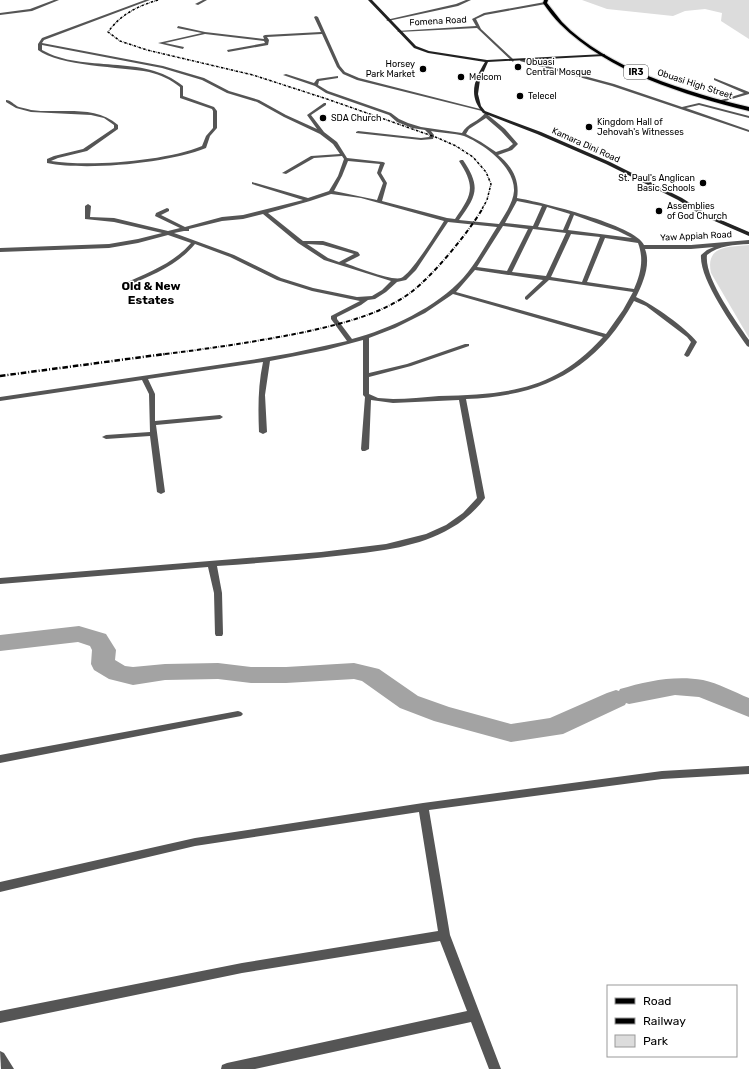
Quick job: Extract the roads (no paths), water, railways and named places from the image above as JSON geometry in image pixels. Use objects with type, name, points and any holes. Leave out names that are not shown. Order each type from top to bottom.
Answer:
[{"type":"main road","name":"Obuasi High Street","points":[[543,2],[568,29],[604,55],[633,71],[719,102],[749,109]]},
{"type":"street","points":[[0,14],[31,10],[57,0]]},
{"type":"street","points":[[7,101],[21,109],[91,114],[108,119],[116,125],[116,128],[88,149],[51,158],[49,160],[49,162],[61,165],[74,166],[133,161],[191,153],[204,147],[208,136],[214,128],[216,111],[213,108],[181,97],[182,87],[167,76],[156,72],[122,66],[51,56],[40,50],[40,44],[43,39],[148,0]]},
{"type":"street","points":[[197,4],[205,0]]},
{"type":"street","points":[[370,0],[388,20],[415,47],[420,50],[447,56],[487,61],[513,61],[604,55]]},
{"type":"street","points":[[388,20],[457,5],[469,0]]},
{"type":"street","points":[[513,61],[478,27],[474,19],[484,14],[543,2]]},
{"type":"street","points":[[316,17],[338,66],[344,73],[358,79],[482,110]]},
{"type":"street","points":[[178,27],[206,33],[267,40]]},
{"type":"street","name":"Fomena Road","points":[[399,31],[478,27]]},
{"type":"street","points":[[183,48],[160,43],[206,33]]},
{"type":"street","points":[[267,40],[264,36],[323,33]]},
{"type":"street","points":[[228,51],[267,44],[267,40]]},
{"type":"street","points":[[40,44],[178,70],[212,82],[228,92],[258,101],[322,134],[335,143],[344,157],[340,176],[331,192]]},
{"type":"street","points":[[521,60],[613,86],[749,131]]},
{"type":"street","points":[[482,110],[477,100],[476,85],[480,73],[487,61]]},
{"type":"street","points":[[0,399],[267,359],[366,337],[411,317],[451,292],[474,268],[516,199],[516,182],[508,166],[496,154],[463,135],[427,130],[403,123],[390,114],[327,92],[316,85],[285,75]]},
{"type":"street","points":[[316,85],[318,80],[337,77]]},
{"type":"street","points":[[715,79],[748,93],[719,102]]},
{"type":"street","points":[[322,134],[309,115],[325,104]]},
{"type":"street","points":[[683,108],[699,104],[749,117]]},
{"type":"street","name":"Kamara Dini Road","points":[[482,110],[487,115],[539,133],[608,163],[680,199],[705,215],[749,234]]},
{"type":"street","points":[[463,135],[465,130],[487,115],[516,144],[510,149],[496,154]]},
{"type":"street","points":[[358,132],[421,139],[431,138],[432,135],[427,130]]},
{"type":"street","points":[[284,172],[313,157],[344,157],[383,163],[379,173],[385,183],[379,202]]},
{"type":"street","points":[[456,221],[471,198],[473,190],[470,174],[461,161]]},
{"type":"street","points":[[254,183],[308,200]]},
{"type":"street","points":[[0,250],[109,246],[138,242],[187,230],[222,219],[243,217],[264,212],[331,192],[379,202],[447,220],[639,240]]},
{"type":"street","points":[[368,398],[386,401],[462,398],[517,392],[548,381],[578,362],[608,336],[633,298],[644,272],[646,263],[644,247],[639,240],[626,232],[545,205],[516,199]]},
{"type":"street","points":[[508,272],[534,228],[545,205]]},
{"type":"street","points":[[88,206],[87,218],[114,220],[172,234],[232,256],[279,279],[312,289],[370,300],[395,280]]},
{"type":"street","points":[[167,210],[158,214],[158,216],[187,230]]},
{"type":"street","points":[[264,212],[300,242],[320,256],[339,264],[395,280],[404,279],[414,269],[447,220]]},
{"type":"street","points":[[527,298],[548,278],[567,232],[572,214]]},
{"type":"street","points":[[584,283],[603,236]]},
{"type":"street","points":[[125,285],[176,259],[194,242]]},
{"type":"street","points":[[300,242],[323,243],[356,253],[357,255],[339,264]]},
{"type":"street","name":"Yaw Appiah Road","points":[[644,247],[749,242]]},
{"type":"street","points":[[726,244],[706,253],[703,256],[703,264],[723,304],[749,345]]},
{"type":"street","points":[[474,268],[636,291]]},
{"type":"street","points":[[451,292],[608,336]]},
{"type":"street","points":[[633,298],[648,305],[689,336],[694,342],[688,355]]},
{"type":"street","points":[[350,341],[337,325],[334,316],[365,300]]},
{"type":"street","points":[[365,449],[368,398],[366,395],[366,337]]},
{"type":"street","points":[[366,376],[409,365],[467,345]]},
{"type":"street","points":[[263,432],[260,399],[267,359]]},
{"type":"street","points":[[144,378],[152,394],[152,423],[161,492]]},
{"type":"street","points":[[0,581],[321,555],[373,549],[422,540],[442,531],[474,508],[481,498],[462,398]]},
{"type":"street","points":[[152,423],[220,417]]},
{"type":"street","points":[[106,437],[154,434]]},
{"type":"street","points":[[212,564],[218,593],[219,634]]},
{"type":"street","points":[[0,759],[238,714]]},
{"type":"street","points":[[0,887],[195,842],[423,807],[662,774],[749,770]]},
{"type":"street","points":[[423,807],[444,935],[495,1069]]},
{"type":"street","points":[[0,1017],[242,968],[444,935]]},
{"type":"street","points":[[227,1069],[475,1015]]},
{"type":"street","points":[[0,1057],[8,1069]]},
{"type":"waterway","points":[[0,643],[79,634],[98,640],[104,650],[103,664],[118,673],[133,676],[165,672],[218,671],[251,675],[286,675],[354,671],[370,675],[409,702],[443,715],[511,733],[554,727],[616,699]]},
{"type":"waterway","points":[[629,695],[675,686],[703,689],[749,708]]},
{"type":"railway","points":[[158,0],[130,12],[118,20],[108,32],[120,41],[147,50],[253,75],[327,99],[438,138],[456,146],[473,157],[486,172],[491,184],[487,200],[482,209]]},
{"type":"railway","points":[[157,355],[231,345],[305,332],[346,322],[373,313],[398,301],[410,293],[429,276],[459,241],[483,208]]},
{"type":"railway","points":[[0,376],[165,354]]},
{"type":"place","name":"Obuasi Central Mosque","points":[[518,67]]},
{"type":"place","name":"Horsey Park Market","points":[[423,69]]},
{"type":"place","name":"Melcom","points":[[461,77]]},
{"type":"place","name":"Telecel","points":[[520,96]]},
{"type":"place","name":"SDA Church","points":[[323,118]]},
{"type":"place","name":"Kingdom Hall of Jehovah's Witnesses","points":[[589,127]]},
{"type":"place","name":"St. Paul's Anglican Basic Schools","points":[[703,183]]},
{"type":"place","name":"Assemblies of God Church","points":[[659,211]]},
{"type":"district","name":"Old & New Estates","points":[[151,293]]}]
